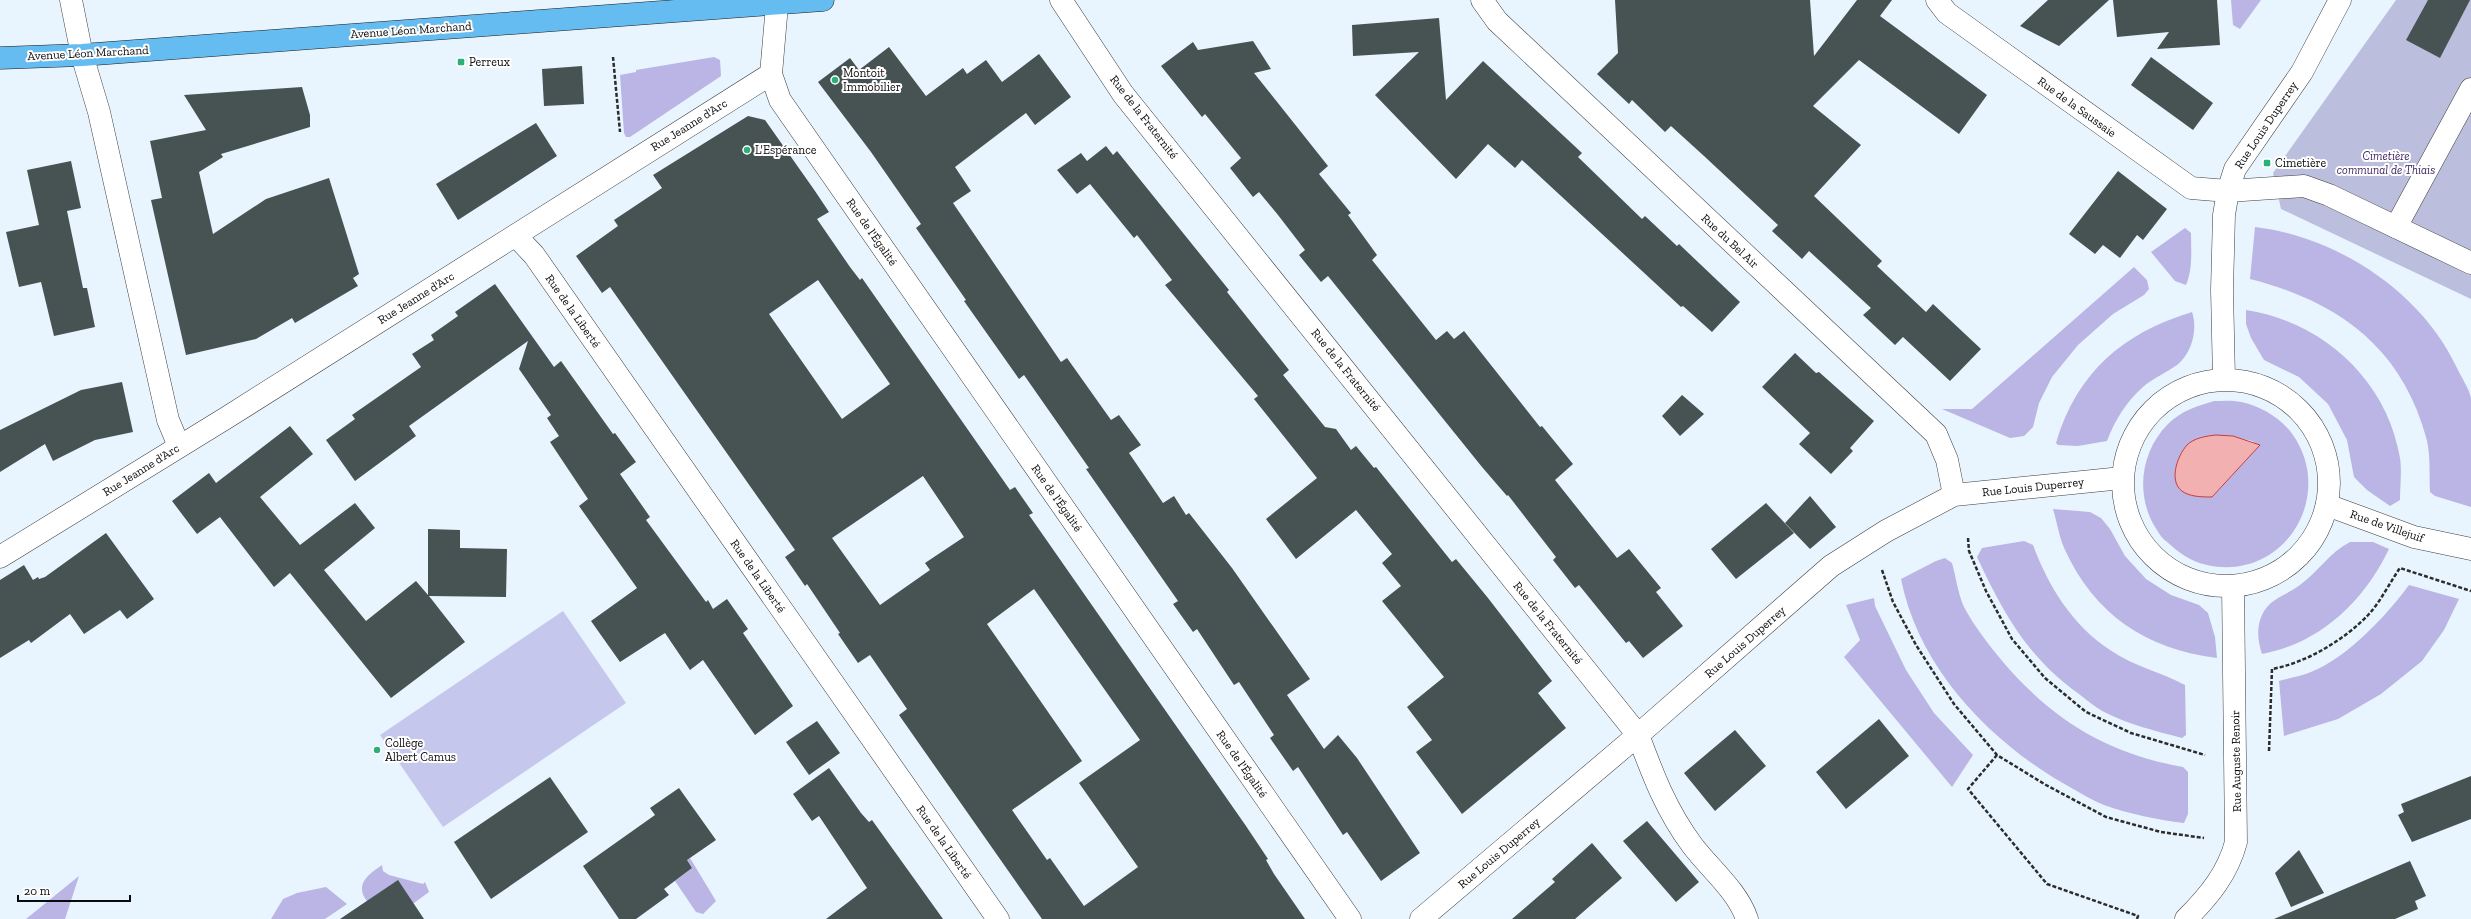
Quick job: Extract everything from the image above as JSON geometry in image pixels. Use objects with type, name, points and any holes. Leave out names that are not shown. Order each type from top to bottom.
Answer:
[{"type":"main road","name":"Avenue Léon Marchand","points":[[0,58],[82,55],[468,25],[777,5],[823,0]]},
{"type":"street","points":[[71,0],[82,55],[99,112],[168,420],[179,446]]},
{"type":"street","name":"Rue de la Fraternité","points":[[1061,0],[1123,94],[1638,735],[1662,798],[1692,845],[1733,894],[1747,919]]},
{"type":"street","name":"Rue du Bel Air","points":[[1482,0],[1497,21],[1936,434],[1947,460],[1954,495]]},
{"type":"street","name":"Rue de la Saussaie","points":[[1937,0],[1947,13],[2191,188],[2228,191],[2304,186],[2329,195],[2471,263]]},
{"type":"street","name":"Rue Louis Duperrey","points":[[2224,379],[2222,290],[2224,215],[2228,191],[2235,169],[2302,72],[2340,0]]},
{"type":"street","points":[[771,74],[777,5]]},
{"type":"street","name":"Rue Jeanne d'Arc","points":[[0,557],[516,236],[771,74]]},
{"type":"street","name":"Rue de l'Égalité","points":[[771,74],[780,100],[1350,919]]},
{"type":"street","points":[[2396,227],[2471,89]]},
{"type":"street","name":"Rue de la Liberté","points":[[516,236],[538,262],[998,919]]},
{"type":"street","points":[[2224,379],[2245,381],[2276,393],[2302,413],[2320,441],[2329,473],[2327,505],[2315,536],[2294,561],[2265,578],[2233,586],[2200,583],[2168,569],[2142,544],[2126,513],[2122,478],[2130,444],[2149,413],[2177,392],[2210,380],[2224,379]]},
{"type":"street","name":"Rue Louis Duperrey","points":[[1421,919],[1638,735],[1831,566],[1886,531],[1954,495],[2122,478]]},
{"type":"street","name":"Rue de Villejuif","points":[[2327,505],[2414,537],[2471,549]]},
{"type":"street","name":"Rue Auguste Renoir","points":[[2186,919],[2218,882],[2232,856],[2236,842],[2233,586]]},
{"type":"path","points":[[613,57],[620,139]]},
{"type":"path","points":[[1968,538],[1969,551],[1986,591],[2012,639],[2045,678],[2086,712],[2131,733],[2197,754],[2212,756]]},
{"type":"path","points":[[1882,564],[1882,575],[1893,602],[1916,644],[1954,704],[1997,755],[2046,786],[2106,817],[2161,832],[2204,838]]},
{"type":"path","points":[[2269,752],[2272,670],[2288,666],[2332,645],[2369,614],[2400,568],[2471,591]]},
{"type":"path","points":[[1997,755],[1968,789],[2047,884],[2138,916],[2137,919]]},
{"type":"shaded area","points":[[2231,0],[2261,0],[2240,29],[2233,25]]},
{"type":"shaded area","points":[[714,57],[720,60],[721,76],[630,137],[626,137],[624,133],[620,75],[636,72],[636,70]]},
{"type":"shaded area","points":[[2255,227],[2286,233],[2316,242],[2345,256],[2373,272],[2399,292],[2422,315],[2441,340],[2470,394],[2471,507],[2435,496],[2430,492],[2428,444],[2415,405],[2400,377],[2382,353],[2361,332],[2337,315],[2311,300],[2282,288],[2250,279]]},
{"type":"shaded area","points":[[2185,228],[2191,233],[2191,266],[2186,285],[2175,281],[2151,252]]},
{"type":"shaded area","points":[[2134,267],[2147,280],[2149,289],[2144,295],[2113,314],[2078,345],[2052,377],[2039,403],[2033,427],[2024,436],[2010,438],[1942,409],[1972,409]]},
{"type":"shaded area","points":[[2246,310],[2274,317],[2301,327],[2325,342],[2347,359],[2366,380],[2381,404],[2393,430],[2401,463],[2400,500],[2390,506],[2367,490],[2354,477],[2347,440],[2328,404],[2299,377],[2264,360],[2251,338],[2246,324]]},
{"type":"shaded area","points":[[2192,312],[2194,319],[2194,334],[2187,354],[2177,365],[2155,378],[2131,399],[2117,419],[2107,441],[2078,446],[2058,445],[2056,443],[2065,418],[2076,396],[2090,376],[2106,359],[2124,344],[2145,331]]},
{"type":"shaded area","points":[[2214,401],[2238,401],[2256,406],[2277,418],[2293,435],[2305,459],[2308,484],[2305,508],[2295,530],[2279,548],[2259,561],[2234,567],[2201,564],[2180,553],[2164,540],[2155,527],[2149,514],[2143,487],[2144,473],[2152,447],[2168,424],[2173,419],[2190,410]],"holes":[[[2225,435],[2252,441],[2259,446],[2212,497],[2184,492]]]},
{"type":"shaded area","points":[[2216,435],[2233,436],[2260,445],[2212,497],[2195,496],[2185,493],[2176,483],[2175,477],[2177,463],[2183,450],[2187,445],[2197,439]]},
{"type":"shaded area","points":[[2053,509],[2090,512],[2101,518],[2110,529],[2125,556],[2146,579],[2171,595],[2199,605],[2208,613],[2215,637],[2217,658],[2191,653],[2146,637],[2126,625],[2108,610],[2091,593],[2077,573],[2063,545]]},
{"type":"shaded area","points":[[2024,541],[2033,545],[2054,590],[2073,617],[2084,629],[2119,656],[2185,685],[2186,735],[2182,738],[2162,733],[2132,724],[2104,712],[2061,680],[2031,650],[2007,615],[1977,557],[1982,548]]},
{"type":"shaded area","points":[[2350,542],[2373,542],[2389,549],[2367,586],[2338,617],[2322,630],[2283,648],[2262,654],[2259,645],[2258,630],[2260,620],[2265,610],[2274,601],[2300,585],[2336,551]]},
{"type":"shaded area","points":[[1945,558],[1952,563],[1962,602],[1977,628],[2003,662],[2041,701],[2083,731],[2105,743],[2129,753],[2155,761],[2183,767],[2188,772],[2188,814],[2184,823],[2123,811],[2104,805],[2085,796],[2045,772],[2017,752],[1990,729],[1965,703],[1943,675],[1925,645],[1910,613],[1901,579]]},
{"type":"shaded area","points":[[2409,585],[2459,599],[2444,630],[2422,661],[2381,694],[2338,719],[2284,736],[2279,681],[2311,672],[2338,657],[2378,622]]},
{"type":"shaded area","points":[[1874,598],[1875,606],[1906,670],[1934,713],[1973,755],[1952,787],[1844,657],[1860,640],[1846,605]]},
{"type":"shaded area","points":[[563,611],[626,703],[443,827],[380,735]]},
{"type":"shaded area","points":[[690,858],[716,901],[703,914],[696,912],[675,881],[692,868],[687,860]]},
{"type":"shaded area","points":[[382,865],[383,871],[389,875],[423,884],[425,882],[429,892],[414,903],[367,901],[363,895],[362,889],[365,880],[372,872]]},
{"type":"shaded area","points":[[79,876],[65,919],[26,919]]},
{"type":"shaded area","points":[[326,887],[347,904],[325,919],[271,919],[283,899],[297,893]]},
{"type":"green space","name":"Cimetière communal de Thiais","points":[[2396,0],[2471,0],[2471,299],[2281,209],[2273,173]]},
{"type":"building","points":[[1615,0],[1810,0],[1814,56],[1857,0],[1892,0],[1880,16],[1987,95],[1959,134],[1859,60],[1813,106],[1861,145],[1814,196],[1882,261],[1877,266],[1926,312],[1933,304],[1981,349],[1950,381],[1903,337],[1895,345],[1863,315],[1871,308],[1809,251],[1802,259],[1772,231],[1778,225],[1671,126],[1665,132],[1632,100],[1629,104],[1597,74],[1618,53]]},
{"type":"building","points":[[2048,0],[2109,0],[2059,46],[2020,26]]},
{"type":"building","points":[[2113,0],[2217,0],[2220,45],[2157,49],[2169,32],[2117,37]]},
{"type":"building","points":[[2428,0],[2470,0],[2440,58],[2406,40]]},
{"type":"building","points":[[1439,18],[1446,100],[1483,61],[1582,153],[1578,157],[1642,219],[1645,216],[1677,246],[1679,244],[1740,302],[1712,332],[1683,306],[1681,307],[1522,160],[1515,168],[1488,144],[1456,179],[1375,95],[1419,52],[1353,56],[1352,25]]},
{"type":"building","points":[[1253,41],[1271,69],[1254,73],[1328,166],[1319,174],[1351,213],[1348,215],[1377,255],[1372,260],[1436,340],[1447,331],[1454,339],[1464,331],[1540,427],[1542,426],[1573,464],[1555,480],[1617,558],[1629,549],[1661,588],[1656,592],[1683,626],[1643,658],[1629,641],[1626,643],[1579,585],[1575,588],[1553,560],[1556,557],[1508,495],[1507,496],[1482,467],[1328,276],[1321,282],[1299,255],[1305,250],[1278,215],[1259,192],[1253,197],[1230,168],[1241,158],[1205,114],[1202,117],[1161,66],[1193,42],[1198,50]]},
{"type":"building","points":[[889,47],[926,96],[963,68],[967,74],[986,60],[1002,82],[1039,54],[1071,97],[1035,125],[1026,113],[955,167],[971,191],[953,203],[1061,362],[1067,358],[1111,420],[1119,415],[1141,445],[1129,453],[1163,503],[1174,496],[1186,515],[1189,513],[1232,568],[1310,679],[1287,695],[1324,749],[1338,735],[1357,758],[1420,853],[1381,881],[1347,832],[1343,835],[1298,767],[1293,771],[1270,738],[1274,735],[1239,682],[1234,685],[1197,629],[1193,632],[1173,604],[1178,601],[1086,469],[1089,468],[1024,375],[1019,379],[964,301],[966,300],[916,228],[921,224],[871,152],[818,82],[850,58],[859,70]]},
{"type":"building","points":[[2151,57],[2213,103],[2193,130],[2131,85]]},
{"type":"building","points":[[582,66],[584,104],[544,106],[542,69]]},
{"type":"building","points":[[302,87],[310,115],[310,127],[221,154],[223,157],[199,172],[213,234],[266,199],[329,178],[359,274],[353,278],[358,286],[295,323],[292,318],[256,339],[186,355],[151,200],[162,198],[150,141],[206,130],[184,95]]},
{"type":"building","points":[[748,116],[765,120],[829,212],[817,219],[850,267],[860,280],[862,278],[1010,490],[1015,487],[1033,513],[1029,515],[1246,826],[1268,859],[1266,860],[1274,874],[1305,919],[1042,919],[899,715],[907,709],[870,655],[858,663],[807,584],[805,586],[785,557],[795,550],[610,287],[602,293],[576,256],[618,226],[614,220],[662,188],[653,175]],"holes":[[[818,280],[890,384],[842,419],[769,314]],[[923,476],[964,537],[925,563],[930,570],[880,605],[832,538]],[[1034,589],[1140,740],[1079,783],[1138,867],[1084,906],[1050,858],[1047,860],[1012,810],[1082,761],[987,624]]]},
{"type":"building","points":[[536,123],[557,156],[458,220],[436,184]]},
{"type":"building","points":[[1106,146],[1113,155],[1117,151],[1229,290],[1227,292],[1289,370],[1283,375],[1325,427],[1336,429],[1351,450],[1356,446],[1374,468],[1376,467],[1452,562],[1456,559],[1552,681],[1538,693],[1566,728],[1462,814],[1416,752],[1432,740],[1407,707],[1444,677],[1382,601],[1401,586],[1382,563],[1392,554],[1356,510],[1296,559],[1266,519],[1317,478],[1254,399],[1258,396],[1165,285],[1172,280],[1137,235],[1134,238],[1090,184],[1077,194],[1057,170],[1081,153],[1087,161]]},
{"type":"building","points":[[71,161],[81,208],[67,211],[83,288],[87,288],[95,327],[54,336],[41,282],[19,287],[6,232],[39,225],[27,170]]},
{"type":"building","points":[[2118,171],[2167,209],[2143,240],[2137,235],[2120,258],[2103,245],[2095,254],[2069,234]]},
{"type":"building","points":[[495,284],[554,367],[561,361],[613,434],[615,433],[636,462],[620,474],[650,517],[646,520],[706,602],[708,600],[713,609],[727,599],[748,629],[743,633],[793,706],[755,735],[703,660],[690,670],[665,633],[620,662],[591,621],[637,588],[579,506],[588,499],[550,442],[559,436],[547,418],[551,415],[519,369],[528,341],[409,426],[416,436],[355,481],[326,440],[355,419],[352,415],[421,367],[412,354],[434,340],[431,335],[458,316],[455,312]]},
{"type":"building","points":[[1795,353],[1816,373],[1819,372],[1874,421],[1850,448],[1853,451],[1831,474],[1799,444],[1810,433],[1762,387]]},
{"type":"building","points":[[122,382],[133,432],[95,440],[53,461],[45,444],[0,472],[0,430],[81,390]]},
{"type":"building","points":[[1682,395],[1704,414],[1680,436],[1662,416]]},
{"type":"building","points":[[290,426],[313,454],[260,497],[300,545],[355,503],[375,528],[324,570],[366,621],[416,581],[428,595],[428,529],[460,530],[460,548],[507,549],[506,597],[429,596],[465,642],[391,698],[290,573],[274,587],[220,517],[197,534],[172,501],[209,473],[216,483]]},
{"type":"building","points":[[1810,496],[1836,527],[1810,549],[1785,523]]},
{"type":"building","points":[[1766,503],[1794,533],[1736,579],[1711,549]]},
{"type":"building","points":[[106,533],[154,599],[127,619],[120,610],[84,634],[70,614],[31,643],[29,640],[0,658],[0,580],[24,565],[33,580],[38,577],[39,579],[45,577]]},
{"type":"building","points":[[1879,719],[1909,756],[1846,809],[1816,772]]},
{"type":"building","points":[[817,721],[840,753],[809,775],[786,742]]},
{"type":"building","points":[[1735,730],[1766,766],[1715,811],[1684,773]]},
{"type":"building","points":[[829,768],[861,813],[869,822],[872,820],[943,919],[826,919],[867,888],[819,816],[812,821],[793,794]]},
{"type":"building","points":[[2471,776],[2471,819],[2412,842],[2398,815],[2404,812],[2401,804]]},
{"type":"building","points":[[550,777],[588,832],[491,899],[454,842]]},
{"type":"building","points":[[679,788],[716,840],[687,860],[692,868],[664,889],[669,895],[636,919],[619,919],[583,866],[655,815],[650,808]]},
{"type":"building","points":[[1647,821],[1699,882],[1676,902],[1623,841]]},
{"type":"building","points":[[1592,843],[1622,878],[1575,919],[1512,919],[1555,882],[1552,879]]},
{"type":"building","points":[[2299,850],[2324,893],[2291,907],[2275,873]]},
{"type":"building","points":[[2410,861],[2426,896],[2415,901],[2418,909],[2395,919],[2274,919]]},
{"type":"building","points":[[398,880],[424,919],[340,919]]},
{"type":"place","name":"Perreux","points":[[461,62]]},
{"type":"place","name":"Montoit Immobilier","points":[[835,80]]},
{"type":"place","name":"L'Espérance","points":[[747,150]]},
{"type":"place","name":"Cimetière","points":[[2267,163]]},
{"type":"place","name":"Collège Albert Camus","points":[[377,750]]}]
